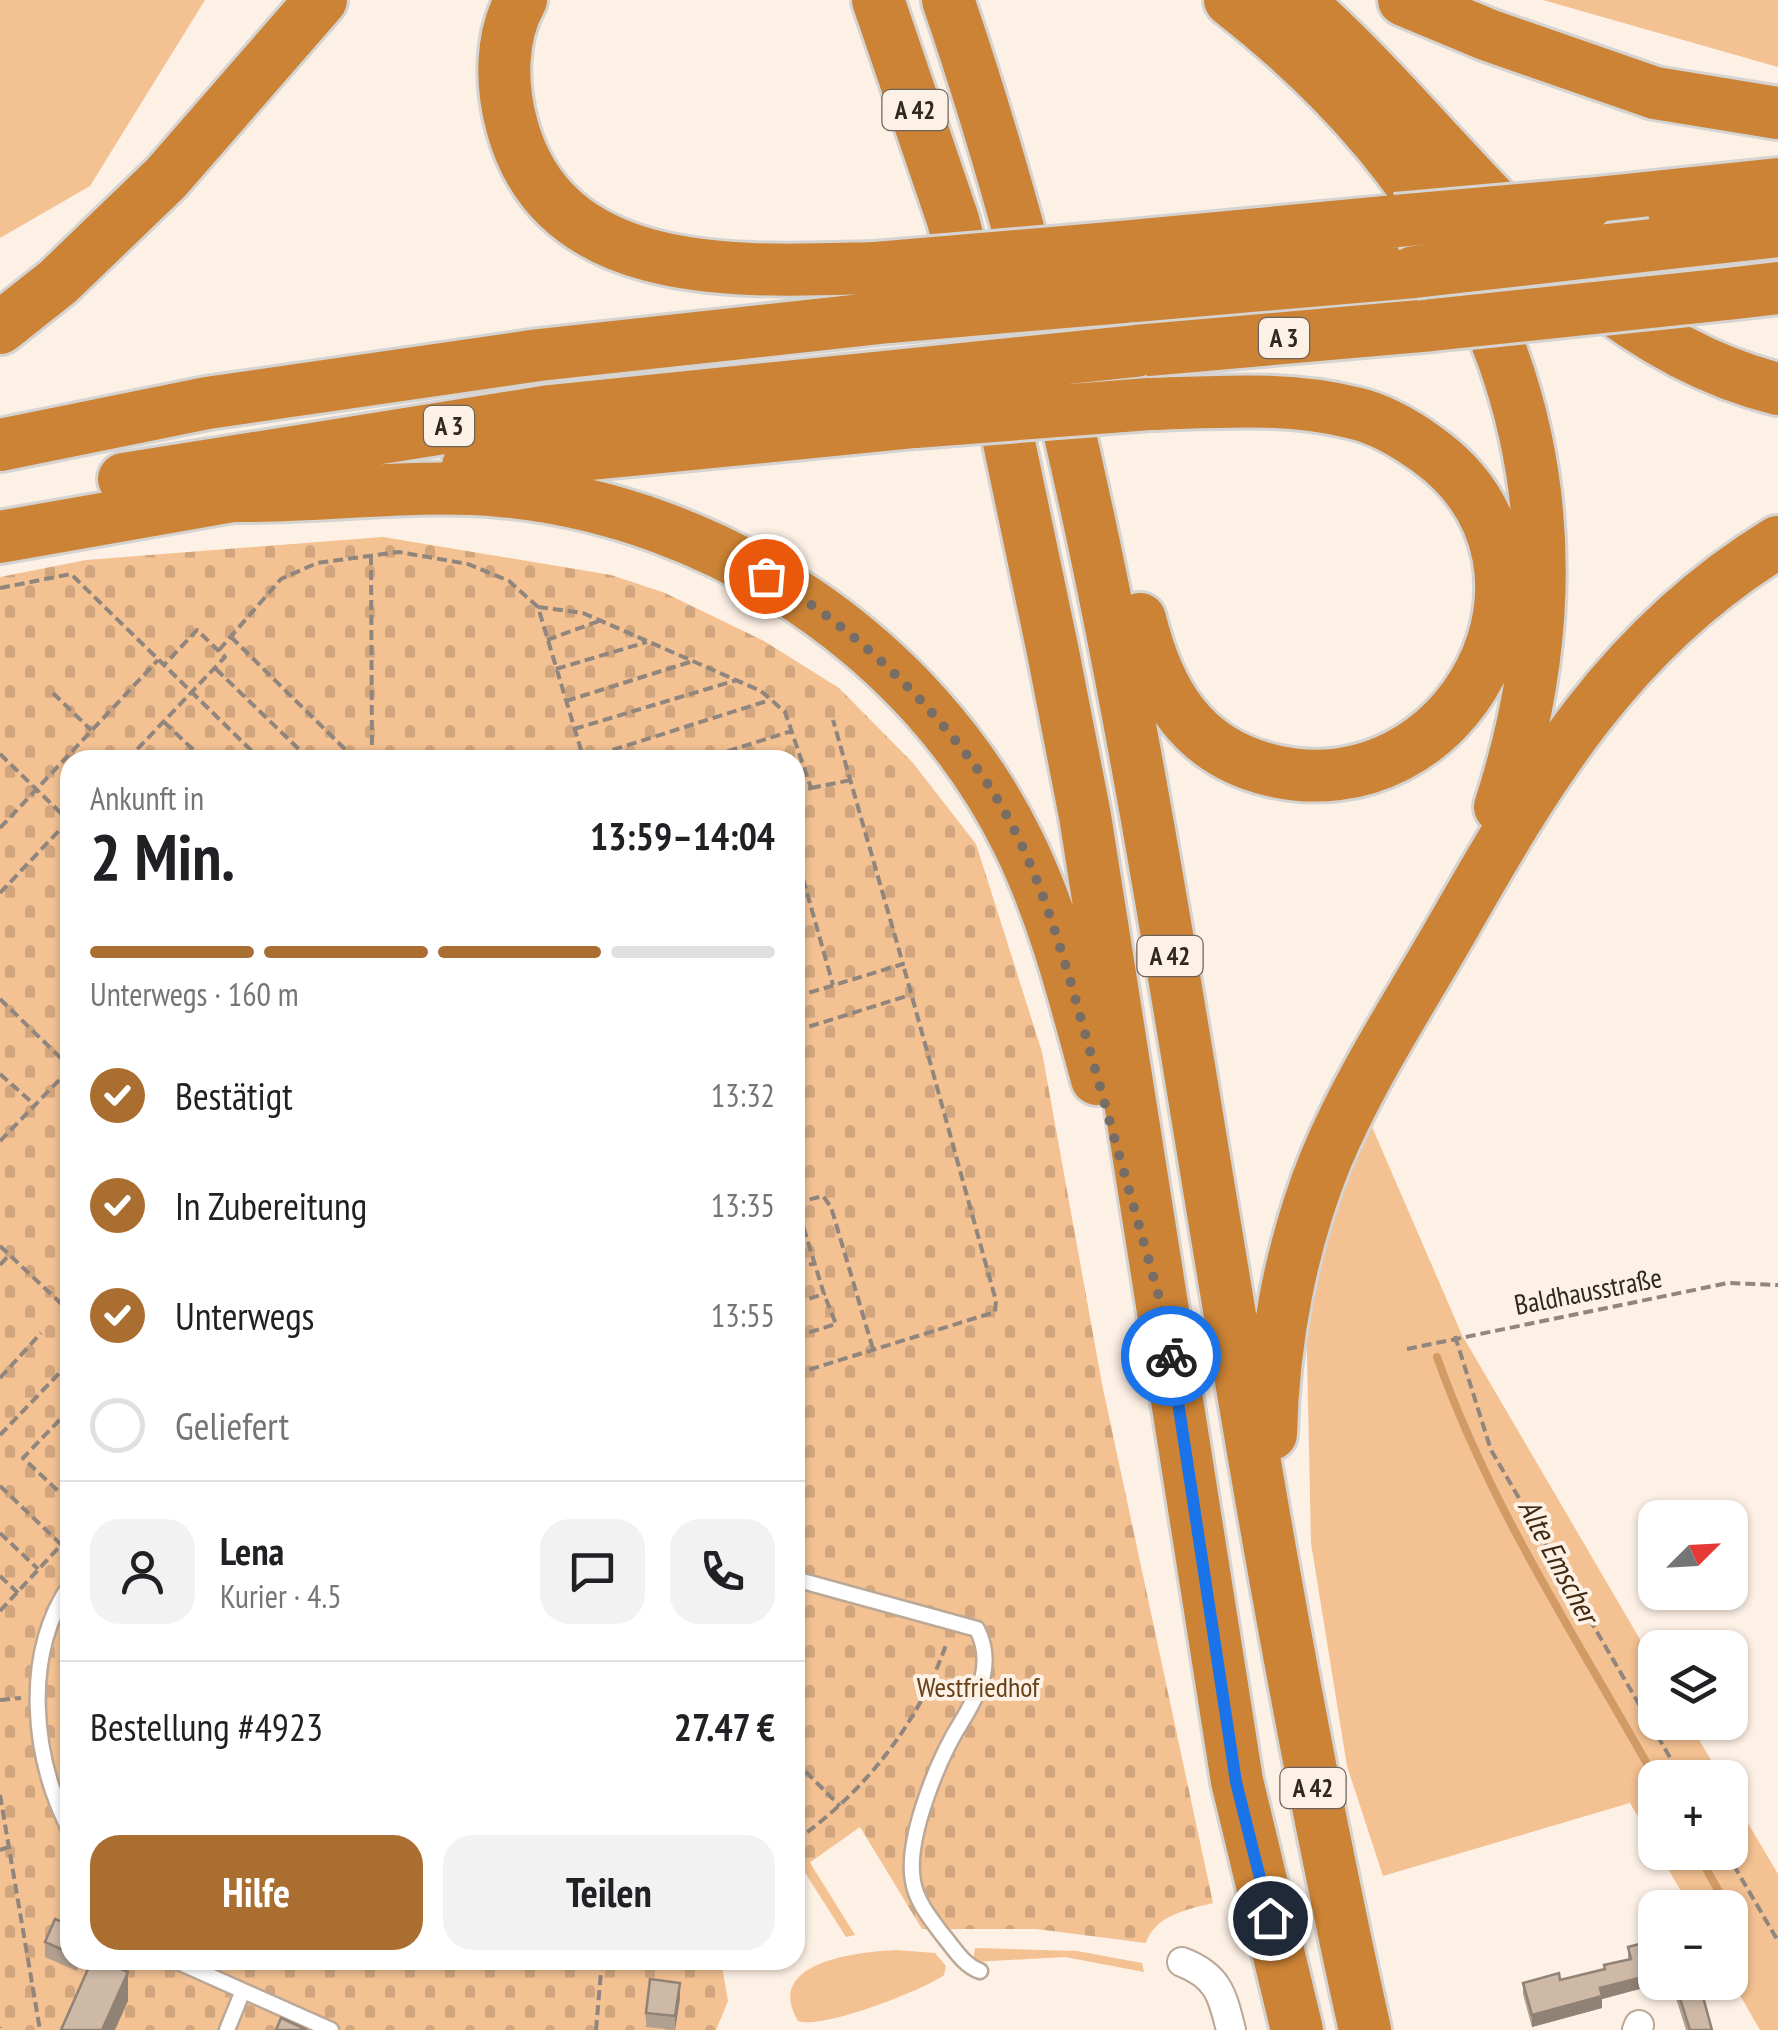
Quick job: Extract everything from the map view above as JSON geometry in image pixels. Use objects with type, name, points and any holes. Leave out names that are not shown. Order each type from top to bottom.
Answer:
[{"type":"highway","points":[[114,228],[230,79],[283,0]]},
{"type":"highway","points":[[0,328],[58,282],[166,178],[322,0]]},
{"type":"highway","points":[[521,0],[514,13],[505,58],[504,98],[520,154],[549,198],[586,229],[627,250],[688,265],[774,270],[1117,272],[1396,221],[1778,184]]},
{"type":"highway","points":[[850,0],[953,220]]},
{"type":"highway","name":"A 42","points":[[878,0],[953,220],[1006,433],[1053,652],[1085,816],[1236,1782],[1297,2030]]},
{"type":"highway","name":"A 42","points":[[948,0],[1001,162],[1057,369],[1117,644],[1269,1545],[1310,1774],[1365,2030]]},
{"type":"highway","points":[[1230,0],[1347,104],[1420,193],[1479,300],[1503,359],[1528,441],[1540,524],[1536,665],[1522,736],[1472,894]]},
{"type":"highway","points":[[1297,0],[1388,86],[1532,241],[1588,290],[1643,330],[1700,361],[1778,389]]},
{"type":"highway","points":[[1404,0],[1488,35],[1655,93],[1778,113]]},
{"type":"highway","name":"A 3","points":[[0,446],[207,404],[500,360],[888,317],[1117,272],[1414,272],[1778,232]]},
{"type":"highway","name":"A 3","points":[[0,504],[216,461],[550,410],[909,399],[1136,351],[1432,325],[1778,288]]},
{"type":"highway","points":[[0,537],[308,483],[909,399],[1149,404],[1258,401],[1355,412],[1403,432],[1461,480],[1490,530],[1498,558],[1498,620],[1477,681],[1430,738],[1366,770],[1314,776],[1242,762],[1188,725],[1159,681],[1144,635],[1094,424],[1057,369]]},
{"type":"highway","points":[[236,496],[314,497],[466,488],[576,503],[644,521],[719,550],[784,586],[878,659],[928,709],[979,772],[1045,900],[1164,1315]]},
{"type":"highway","points":[[1269,1545],[1273,1375],[1303,1226],[1326,1160],[1356,1096],[1546,766],[1596,700],[1670,622],[1778,542]]},
{"type":"street","points":[[1182,1962],[1207,1972],[1219,1985],[1231,2030]]},
{"type":"lane","points":[[805,1582],[977,1630],[986,1648],[983,1678],[917,1827],[912,1878],[933,1923],[963,1960],[980,1971]]},
{"type":"lane","points":[[60,1599],[42,1639],[38,1723],[49,1783],[60,1808]]},
{"type":"lane","points":[[195,1970],[331,2030]]},
{"type":"lane","points":[[227,2030],[242,1993]]},
{"type":"path","points":[[218,650],[281,579],[317,563],[398,552],[468,564],[509,581],[538,608],[581,750]]},
{"type":"path","points":[[370,750],[371,555]]},
{"type":"path","points":[[0,588],[71,574],[252,750]]},
{"type":"path","points":[[538,608],[583,614],[738,680],[785,712],[796,750]]},
{"type":"path","points":[[547,640],[600,621]]},
{"type":"path","points":[[137,750],[225,656],[196,630],[164,665]]},
{"type":"path","points":[[231,637],[346,750]]},
{"type":"path","points":[[556,670],[648,642]]},
{"type":"path","points":[[72,750],[158,660]]},
{"type":"path","points":[[566,701],[692,661]]},
{"type":"path","points":[[215,668],[300,750]]},
{"type":"path","points":[[574,729],[738,680]]},
{"type":"path","points":[[52,693],[91,730]]},
{"type":"path","points":[[615,750],[772,700]]},
{"type":"path","points":[[805,1371],[994,1312],[996,1300],[834,720]]},
{"type":"path","points":[[164,722],[193,750]]},
{"type":"path","points":[[731,750],[792,730]]},
{"type":"path","points":[[0,754],[60,811]]},
{"type":"path","points":[[0,828],[60,763]]},
{"type":"path","points":[[805,774],[812,788]]},
{"type":"path","points":[[805,790],[850,780]]},
{"type":"path","points":[[0,893],[60,830]]},
{"type":"path","points":[[805,886],[833,986]]},
{"type":"path","points":[[805,994],[903,964]]},
{"type":"path","points":[[805,1027],[912,994]]},
{"type":"path","points":[[0,999],[60,1058]]},
{"type":"path","points":[[0,1074],[35,1105]]},
{"type":"path","points":[[0,1141],[60,1079]]},
{"type":"path","points":[[805,1201],[823,1196],[831,1207],[872,1349]]},
{"type":"path","points":[[805,1233],[836,1324],[805,1333]]},
{"type":"path","points":[[0,1246],[60,1302]]},
{"type":"path","points":[[0,1265],[10,1255]]},
{"type":"path","points":[[805,1266],[814,1263]]},
{"type":"path","name":"Baldhausstraße","points":[[1406,1349],[1728,1283],[1778,1285]]},
{"type":"path","points":[[805,1300],[824,1294]]},
{"type":"path","points":[[0,1378],[41,1333]]},
{"type":"path","points":[[1455,1336],[1491,1450],[1672,1760]]},
{"type":"path","points":[[0,1435],[60,1372]]},
{"type":"path","points":[[60,1419],[23,1458],[60,1493]]},
{"type":"path","points":[[0,1486],[60,1543]]},
{"type":"path","points":[[0,1533],[38,1570]]},
{"type":"path","points":[[0,1612],[60,1545]]},
{"type":"path","points":[[0,1576],[18,1592]]},
{"type":"path","points":[[805,1834],[871,1775],[906,1729],[937,1671],[952,1624]]},
{"type":"path","points":[[805,1771],[840,1806]]},
{"type":"path","points":[[0,1795],[40,2030]]},
{"type":"path","points":[[0,1850],[11,1846]]},
{"type":"path","points":[[1737,1870],[1778,1941]]},
{"type":"path","points":[[596,2030],[601,1970]]},
{"type":"green space","points":[[0,0],[205,0],[90,186],[0,238]]},
{"type":"green space","points":[[1543,0],[1778,0],[1778,67]]},
{"type":"green space","name":"Westfriedhof","points":[[383,537],[611,575],[665,593],[764,641],[839,688],[913,763],[976,844],[1042,1052],[1102,1384],[1213,1903],[1165,1920],[1150,1933],[1146,1943],[1036,1929],[922,1929],[860,1827],[805,1866],[805,750],[60,750],[60,1970],[723,1970],[728,2001],[716,2030],[0,2030],[0,577],[86,560]]},
{"type":"green space","points":[[1363,1106],[1462,1335],[1638,1636],[1638,1740],[1699,1740],[1711,1760],[1638,1760],[1638,1817],[1630,1803],[1383,1876],[1347,1766],[1311,1543],[1306,1306]]},
{"type":"green space","points":[[1748,1823],[1778,1874],[1778,2030],[1760,2030],[1743,2000],[1748,2000],[1748,1890],[1680,1890],[1669,1870],[1748,1870]]},
{"type":"green space","points":[[809,1861],[855,1935],[846,1937],[805,1873]]},
{"type":"green space","points":[[975,1948],[1077,1951],[1142,1963],[1144,1972],[1065,1957],[973,1962]]},
{"type":"green space","points":[[896,1950],[935,1953],[946,1966],[944,1975],[848,2015],[798,2021],[791,2001],[793,1985],[803,1973],[839,1958]]},
{"type":"building","points":[[55,1919],[60,1921],[60,1949],[45,1942]]},
{"type":"building","points":[[1638,1944],[1638,1978],[1600,1988],[1602,1996],[1532,2015],[1523,1983],[1559,1973],[1560,1980],[1605,1969],[1604,1965],[1631,1959],[1628,1947]]},
{"type":"building","points":[[88,1970],[128,1972],[102,2030],[61,2030]]},
{"type":"building","points":[[650,1979],[680,1983],[675,2016],[646,2013]]},
{"type":"building","points":[[1681,2000],[1704,2000],[1712,2030],[1690,2030]]},
{"type":"building","points":[[281,2018],[307,2030],[276,2030]]},
{"type":"waterway","name":"Alte Emscher","points":[[1437,1357],[1509,1520],[1645,1760]]},
{"type":"waterway","name":"Alte Emscher","points":[[1707,1870],[1718,1890]]},
{"type":"way so far","points":[[766,576],[818,610],[878,659],[928,709],[979,772],[1018,840],[1045,900],[1070,982],[1164,1315],[1171,1356]]},
{"type":"route","points":[[1171,1356],[1236,1782],[1270,1918]]}]
